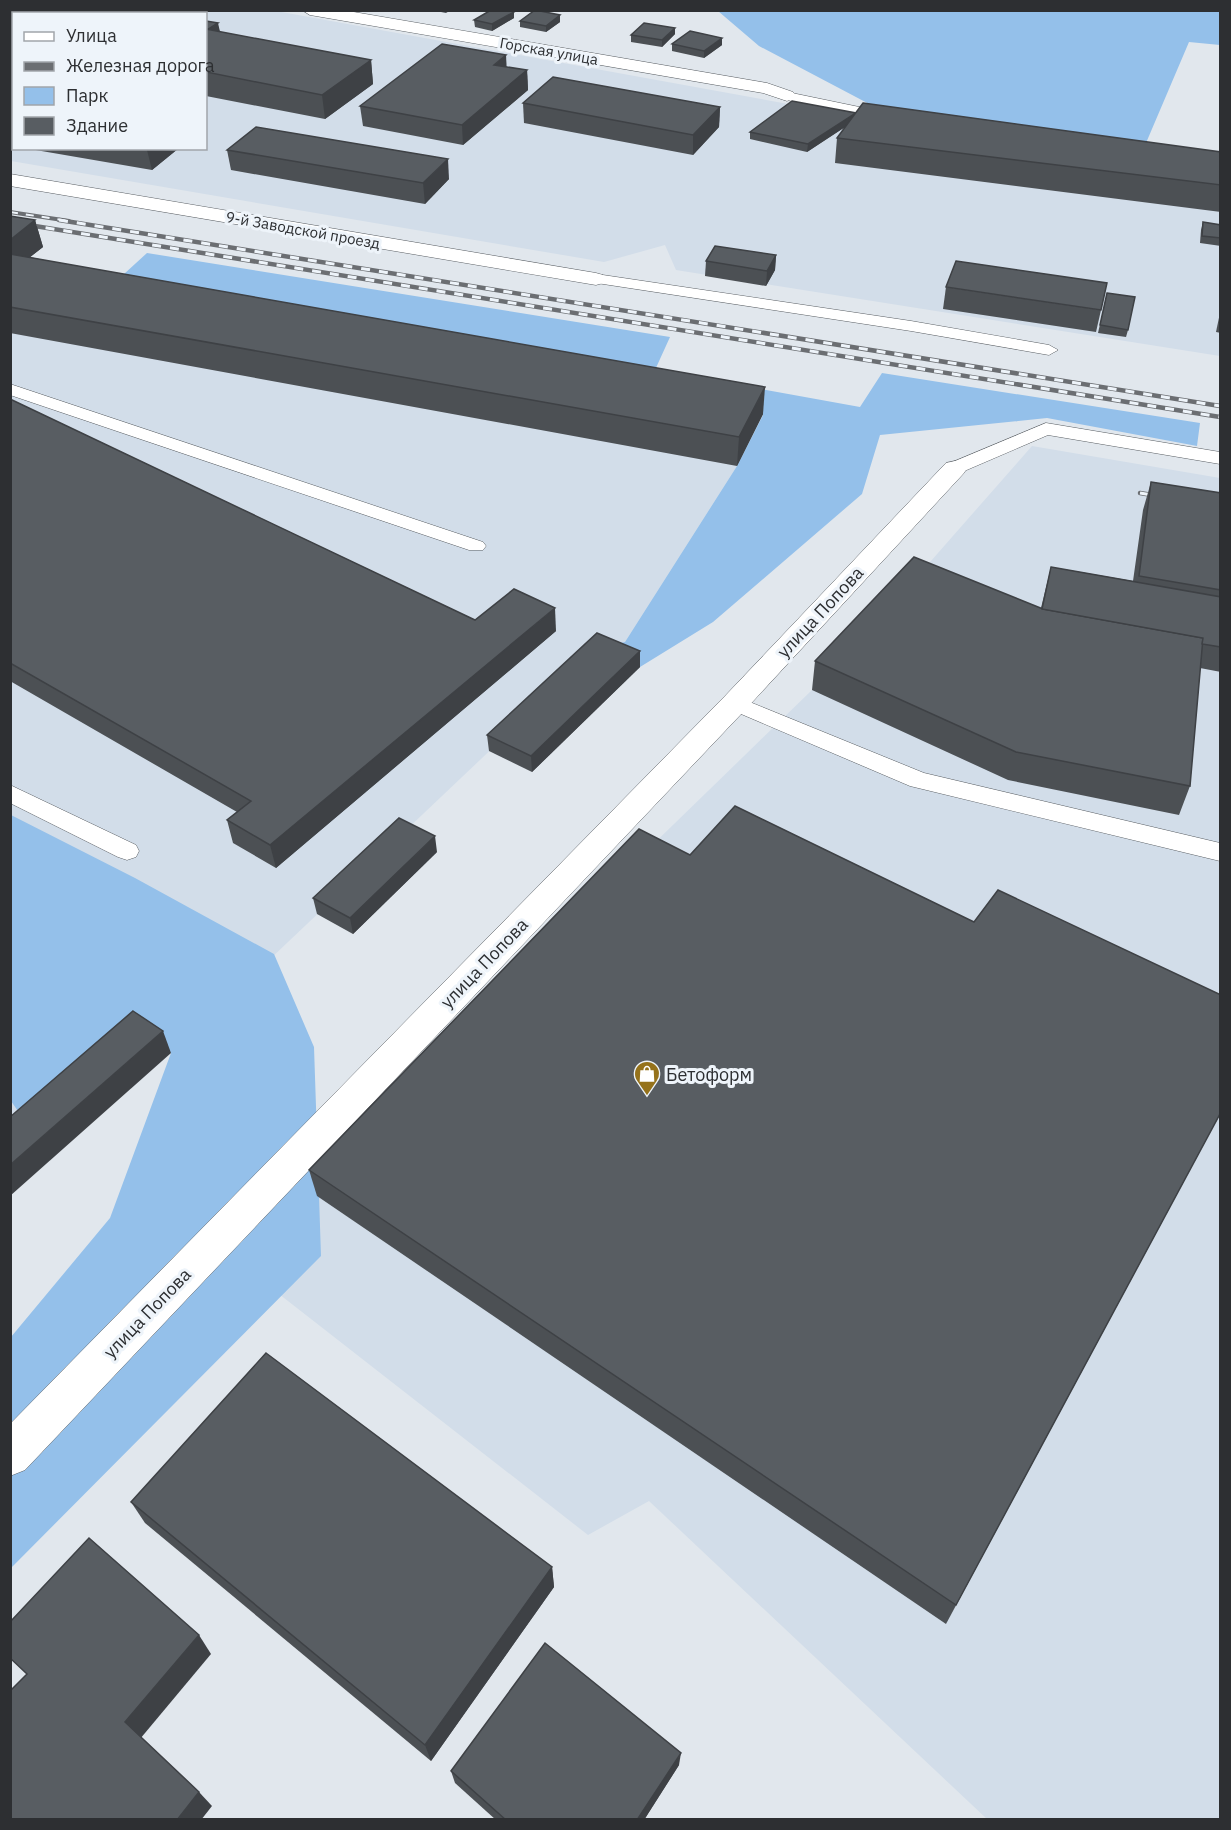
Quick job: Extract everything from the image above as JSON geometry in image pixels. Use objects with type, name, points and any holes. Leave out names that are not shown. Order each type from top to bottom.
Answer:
[{"type":"street","name":"Горская улица","points":[[310,10],[755,86],[787,96]]},
{"type":"street","name":"9-й Заводской проезд","points":[[10,180],[596,279]]},
{"type":"street","name":"улица Попова","points":[[10,1455],[735,703],[955,468]]},
{"type":"lane","points":[[787,96],[905,120]]},
{"type":"lane","points":[[596,279],[911,326],[1049,350]]},
{"type":"lane","points":[[10,389],[477,546]]},
{"type":"lane","points":[[955,468],[1046,429],[1221,458]]},
{"type":"lane","points":[[735,703],[918,780],[1221,852]]},
{"type":"lane","points":[[10,793],[127,851]]},
{"type":"shaded area","points":[[10,11],[276,11],[860,117],[1220,172],[1220,356],[676,270],[665,245],[604,262],[11,161]]},
{"type":"shaded area","points":[[11,279],[763,414],[737,466],[625,642],[597,649],[171,1053],[11,1147]]},
{"type":"shaded area","points":[[1032,446],[1220,478],[1220,1819],[987,1819],[649,1501],[588,1535],[247,1269],[639,858],[812,690],[909,586]]},
{"type":"green space","points":[[718,11],[1220,11],[1220,45],[1189,42],[1146,143],[873,106],[759,46]]},
{"type":"green space","points":[[147,253],[670,337],[655,370],[860,407],[882,373],[1200,423],[1197,446],[1047,418],[880,435],[862,494],[713,622],[640,667],[597,648],[625,642],[737,466],[763,415],[101,295]]},
{"type":"green space","points":[[11,815],[135,878],[274,954],[314,1047],[321,1256],[11,1568],[11,1337],[110,1218],[171,1053],[142,1033],[31,1130],[11,1101]]},
{"type":"building","points":[[149,10],[157,12],[140,12]]},
{"type":"building","points":[[491,10],[514,12],[492,24],[474,20]]},
{"type":"building","points":[[535,10],[560,15],[546,26],[520,21]]},
{"type":"building","points":[[207,21],[218,23],[207,30]]},
{"type":"building","points":[[644,23],[675,28],[662,40],[631,35]]},
{"type":"building","points":[[207,29],[371,60],[322,95],[207,72]]},
{"type":"building","points":[[690,31],[722,38],[704,51],[672,44]]},
{"type":"building","points":[[442,44],[506,55],[494,65],[527,70],[462,125],[360,106]]},
{"type":"building","points":[[553,77],[720,107],[693,135],[523,103]]},
{"type":"building","points":[[10,89],[12,90],[12,128],[10,127]]},
{"type":"building","points":[[792,101],[856,113],[808,144],[750,132]]},
{"type":"building","points":[[863,103],[1221,152],[1221,185],[837,138]]},
{"type":"building","points":[[256,127],[448,159],[423,183],[227,150]]},
{"type":"building","points":[[10,216],[35,220],[10,240]]},
{"type":"building","points":[[1203,222],[1221,225],[1221,238],[1202,236]]},
{"type":"building","points":[[715,246],[776,255],[767,271],[706,261]]},
{"type":"building","points":[[10,254],[765,387],[739,437],[10,307]]},
{"type":"building","points":[[956,261],[1107,283],[1101,310],[946,287]]},
{"type":"building","points":[[1107,293],[1135,297],[1128,330],[1100,325]]},
{"type":"building","points":[[10,399],[475,620],[514,589],[555,608],[270,845],[227,820],[251,801],[10,663]]},
{"type":"building","points":[[1151,482],[1221,493],[1221,590],[1139,576]]},
{"type":"building","points":[[914,557],[1043,609],[1203,638],[1190,786],[1016,752],[815,661]]},
{"type":"building","points":[[1051,567],[1221,597],[1221,647],[1202,644],[1203,638],[1042,609]]},
{"type":"building","points":[[597,633],[640,651],[531,756],[487,735]]},
{"type":"building","points":[[735,806],[974,922],[998,890],[1221,995],[1221,1112],[956,1605],[309,1170],[639,829],[690,855]]},
{"type":"building","points":[[399,818],[435,836],[350,918],[313,898]]},
{"type":"building","points":[[133,1011],[163,1031],[10,1165],[10,1117]]},
{"type":"building","points":[[266,1353],[552,1567],[425,1745],[131,1502]]},
{"type":"building","points":[[89,1538],[199,1635],[125,1722],[199,1792],[177,1820],[10,1820],[10,1691],[27,1674],[10,1658],[10,1622]]},
{"type":"building","points":[[545,1643],[681,1753],[637,1820],[506,1820],[451,1771]]},
{"type":"railway","points":[[10,212],[69,221]]},
{"type":"railway","points":[[59,220],[1220,406]]},
{"type":"railway","points":[[10,222],[1220,417]]},
{"type":"railway","points":[[1140,493],[1164,497]]},
{"type":"place","name":"Бетоформ","points":[[647,1097]]}]
